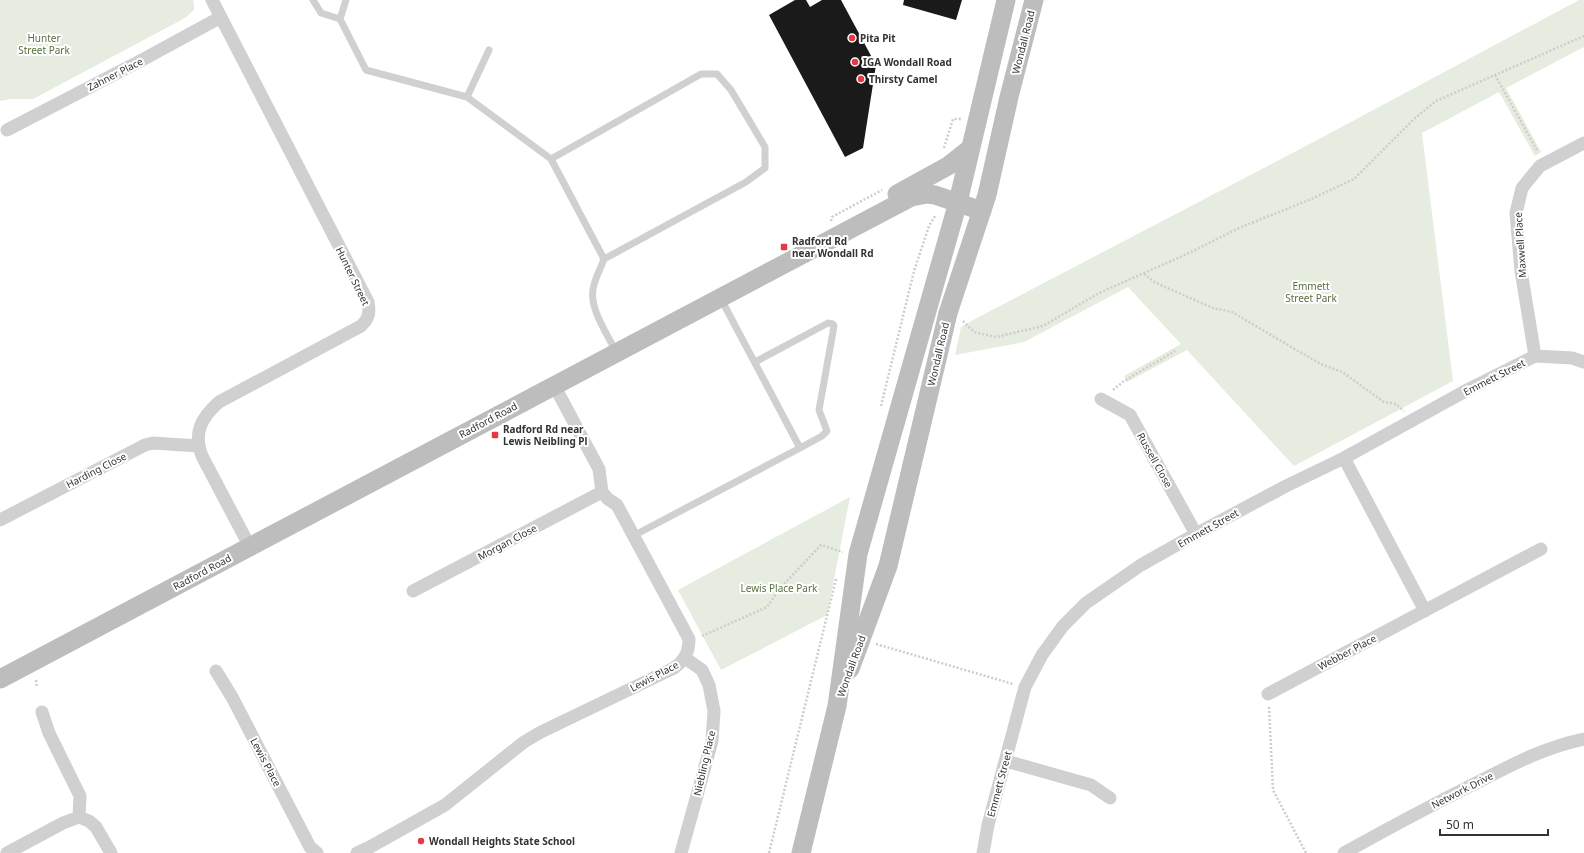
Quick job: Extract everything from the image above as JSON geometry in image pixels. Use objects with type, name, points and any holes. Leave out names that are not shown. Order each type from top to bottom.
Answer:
[{"type":"main road","name":"Wondall Road","points":[[837,706],[850,556],[958,202],[1006,0]]},
{"type":"main road","name":"Wondall Road","points":[[801,853],[837,706],[888,566],[948,313],[982,211],[1034,0]]},
{"type":"main road","points":[[874,217],[878,204],[948,166],[971,148]]},
{"type":"main road","name":"Radford Road","points":[[0,679],[911,197],[927,194],[958,202],[982,211]]},
{"type":"main road","points":[[850,556],[869,568],[888,566]]},
{"type":"street","name":"Hunter Street","points":[[198,446],[198,436],[202,422],[208,412],[219,402],[361,326],[367,320],[370,312],[368,302],[212,0]]},
{"type":"street","name":"Zahner Place","points":[[7,130],[221,17]]},
{"type":"street","name":"Maxwell Place","points":[[1535,356],[1521,271],[1516,212],[1522,188],[1540,166],[1584,144]]},
{"type":"street","name":"Emmett Street","points":[[984,853],[988,825],[1025,687],[1042,655],[1063,626],[1086,603],[1141,565],[1196,534],[1286,486],[1344,458],[1456,396],[1535,356],[1572,358],[1584,362]]},
{"type":"street","points":[[554,385],[599,469],[602,492],[608,499],[617,505],[689,639]]},
{"type":"street","name":"Russell Close","points":[[1102,399],[1130,415],[1196,534]]},
{"type":"street","name":"Harding Close","points":[[0,520],[146,445],[153,443],[198,446]]},
{"type":"street","points":[[198,446],[250,546]]},
{"type":"street","points":[[1344,458],[1425,611]]},
{"type":"street","name":"Morgan Close","points":[[413,591],[602,492]]},
{"type":"street","name":"Webber Place","points":[[1268,694],[1541,549]]},
{"type":"street","name":"Lewis Place","points":[[356,853],[370,847],[445,805],[524,742],[541,732],[674,668],[685,658],[689,650],[689,639]]},
{"type":"street","name":"Niebling Place","points":[[681,853],[712,741],[714,712],[709,685],[702,670],[685,658]]},
{"type":"street","name":"Lewis Place","points":[[216,671],[232,697],[310,846],[317,853]]},
{"type":"street","points":[[42,712],[49,733],[80,796],[79,818]]},
{"type":"street","name":"Network Drive","points":[[1344,853],[1408,818],[1532,755],[1584,739]]},
{"type":"street","points":[[1006,761],[1091,785],[1110,798]]},
{"type":"street","points":[[7,853],[63,823],[79,818],[89,821],[96,827],[111,853]]},
{"type":"lane","points":[[314,0],[321,13],[340,19]]},
{"type":"lane","points":[[346,0],[340,19],[366,70],[467,96],[551,159],[604,259]]},
{"type":"lane","points":[[467,96],[489,50]]},
{"type":"lane","points":[[551,159],[701,74],[717,74],[732,90],[765,147],[765,168],[746,182],[604,259],[593,286],[592,299],[595,310],[616,352]]},
{"type":"lane","points":[[720,297],[800,448]]},
{"type":"lane","points":[[633,536],[800,448],[822,436],[827,431],[819,410],[834,326],[833,324],[828,323],[755,362]]},
{"type":"path","points":[[961,318],[974,332],[996,337],[1043,326],[1099,293],[1240,228],[1309,200],[1354,179],[1414,119],[1436,101],[1584,36]]},
{"type":"path","points":[[1495,75],[1544,163]]},
{"type":"path","points":[[1143,274],[1156,283],[1206,304],[1232,312],[1298,351],[1342,372],[1384,402],[1396,404],[1403,409]]},
{"type":"path","points":[[1102,399],[1124,381],[1176,351]]},
{"type":"path","points":[[689,639],[694,639],[705,635],[767,607],[782,586],[821,545],[850,556]]},
{"type":"path","points":[[876,644],[1025,687]]},
{"type":"path","points":[[36,680],[37,688]]},
{"type":"path","points":[[1268,694],[1273,790],[1306,853]]},
{"type":"green space","name":"Hunter Street Park","points":[[0,0],[193,0],[194,10],[185,18],[33,99],[11,99],[0,101]]},
{"type":"green space","name":"Emmett Street Park","points":[[1579,0],[1584,0],[1584,47],[1506,88],[1541,152],[1535,156],[1499,92],[1422,133],[1453,381],[1294,466],[1187,350],[1127,382],[1124,376],[1181,344],[1128,287],[1024,342],[955,355],[961,327],[975,319],[1321,138]]},
{"type":"green space","name":"Lewis Place Park","points":[[850,497],[827,615],[721,670],[678,590]]},
{"type":"building","points":[[795,0],[806,0],[810,7],[822,0],[841,0],[876,65],[863,148],[845,157],[769,15]]},
{"type":"building","points":[[904,0],[962,0],[956,20],[903,5]]},
{"type":"place","name":"Pita Pit","points":[[852,38]]},
{"type":"place","name":"IGA Wondall Road","points":[[855,62]]},
{"type":"place","name":"Thirsty Camel","points":[[861,79]]},
{"type":"place","name":"Radford Rd near Wondall Rd","points":[[784,247]]},
{"type":"place","name":"Radford Rd near Lewis Neibling Pl","points":[[495,435]]},
{"type":"place","name":"Wondall Heights State School","points":[[421,841]]}]
